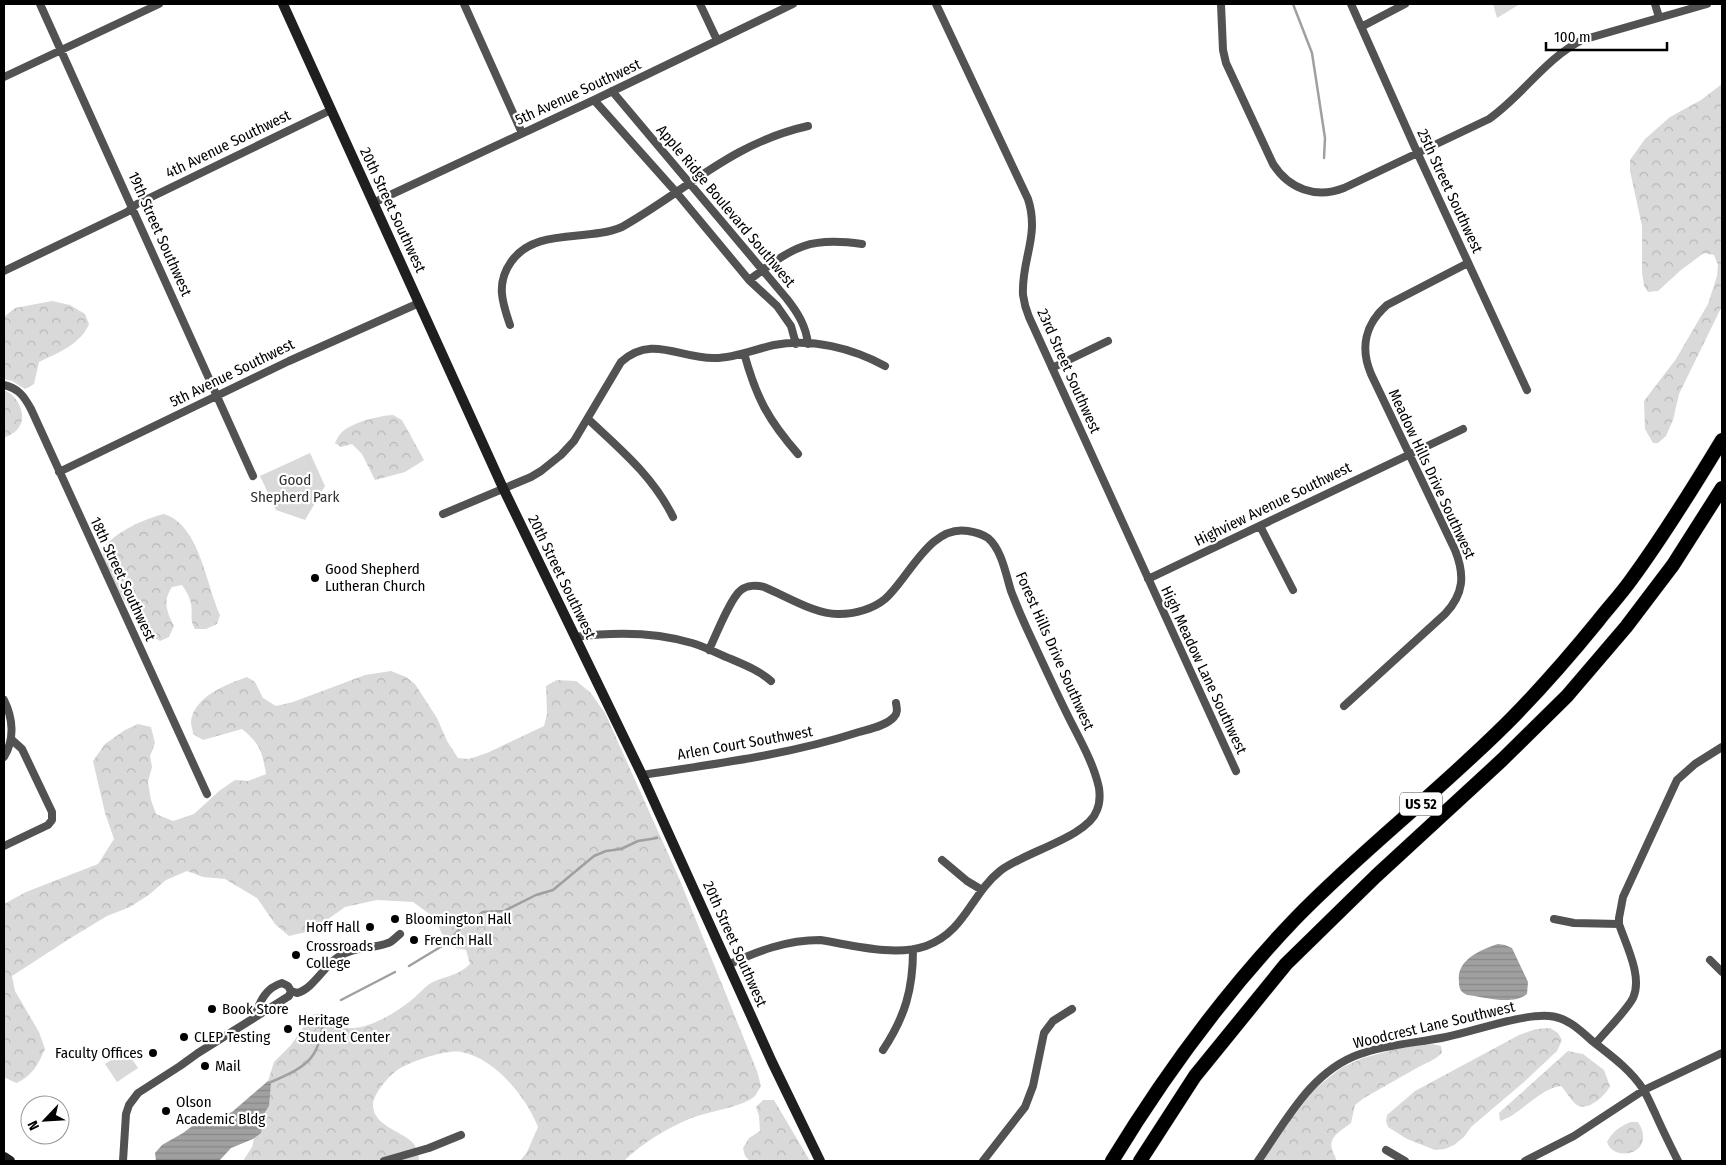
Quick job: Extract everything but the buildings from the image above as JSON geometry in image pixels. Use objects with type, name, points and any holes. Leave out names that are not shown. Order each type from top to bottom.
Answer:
[{"type":"highway","name":"US 52","points":[[1112,1161],[1184,1052],[1232,990],[1265,952],[1323,892],[1475,754],[1572,653],[1630,582],[1680,511],[1722,440]]},
{"type":"highway","name":"US 52","points":[[1140,1161],[1194,1076],[1286,964],[1376,876],[1502,760],[1567,696],[1626,627],[1673,565],[1722,488]]},
{"type":"street","name":"19th Street Southwest","points":[[40,4],[253,476]]},
{"type":"street","points":[[4,77],[158,4]]},
{"type":"street","name":"20th Street Southwest","points":[[283,4],[503,488],[642,775],[772,1062],[820,1161]]},
{"type":"street","points":[[464,4],[522,133]]},
{"type":"street","points":[[700,4],[717,40]]},
{"type":"street","name":"5th Avenue Southwest","points":[[373,202],[594,100],[793,4]]},
{"type":"street","name":"23rd Street Southwest","points":[[936,4],[1032,210],[1033,229],[1023,294],[1029,317],[1148,579]]},
{"type":"street","points":[[1221,4],[1223,50],[1228,70],[1273,164],[1289,182],[1302,190],[1310,192],[1331,192],[1344,188],[1489,119],[1506,105],[1550,60],[1568,48],[1596,35],[1707,4]]},
{"type":"street","name":"25th Street Southwest","points":[[1351,4],[1526,390]]},
{"type":"street","points":[[1361,27],[1405,4]]},
{"type":"street","points":[[1655,4],[1659,17]]},
{"type":"street","name":"Apple Ridge Boulevard Southwest","points":[[612,91],[797,313],[807,333],[808,344]]},
{"type":"street","name":"Apple Ridge Boulevard Southwest","points":[[594,100],[676,192],[749,280],[777,306],[791,326],[796,344]]},
{"type":"street","name":"4th Avenue Southwest","points":[[4,271],[128,212],[133,207],[331,110]]},
{"type":"street","points":[[510,325],[501,297],[502,282],[511,262],[523,249],[532,244],[547,240],[611,232],[634,221],[722,161],[778,134],[808,126]]},
{"type":"street","points":[[749,280],[783,255],[806,245],[828,241],[862,244]]},
{"type":"street","name":"Meadow Hills Drive Southwest","points":[[1344,706],[1445,614],[1454,603],[1460,589],[1462,576],[1459,561],[1369,368],[1365,353],[1367,333],[1377,314],[1387,305],[1468,263]]},
{"type":"street","name":"5th Avenue Southwest","points":[[59,472],[289,361],[419,303]]},
{"type":"street","points":[[1052,368],[1108,341]]},
{"type":"street","points":[[443,514],[531,477],[554,461],[574,441],[620,362],[635,352],[647,348],[661,349],[695,357],[716,358],[775,345],[808,344],[832,346],[852,351],[885,366]]},
{"type":"street","points":[[744,353],[762,406],[779,433],[798,454]]},
{"type":"street","name":"18th Street Southwest","points":[[4,385],[18,390],[28,402],[207,794]]},
{"type":"street","points":[[588,419],[643,471],[664,500],[673,517]]},
{"type":"street","name":"Highview Avenue Southwest","points":[[1148,579],[1462,429]]},
{"type":"street","points":[[1260,526],[1293,590]]},
{"type":"street","name":"Forest Hills Drive Southwest","points":[[709,650],[733,600],[741,589],[745,587],[764,587],[824,612],[838,614],[853,613],[874,606],[885,599],[934,541],[952,531],[977,532],[990,539],[997,550],[1022,619],[1096,777],[1099,797],[1097,812],[1087,825],[1071,835],[1009,865],[991,879],[954,929],[940,940],[925,947],[913,950],[887,950],[820,940],[807,940],[767,949],[728,965]]},
{"type":"street","name":"High Meadow Lane Southwest","points":[[1148,579],[1236,771]]},
{"type":"street","points":[[575,637],[602,634],[658,636],[693,643],[749,667],[763,674],[771,681]]},
{"type":"street","points":[[4,700],[10,718],[11,739],[4,757]]},
{"type":"street","name":"Arlen Court Southwest","points":[[642,775],[764,756],[813,746],[889,721],[897,711],[896,703]]},
{"type":"street","points":[[4,846],[48,825],[52,820],[52,812],[22,749],[11,739]]},
{"type":"street","points":[[1596,1043],[1632,999],[1635,989],[1634,968],[1619,924],[1623,897],[1677,780],[1690,768],[1722,747]]},
{"type":"street","points":[[942,860],[982,890]]},
{"type":"street","points":[[1554,919],[1574,923],[1619,924]]},
{"type":"street","points":[[291,992],[297,993],[308,988],[325,968],[339,956],[389,943],[400,934]]},
{"type":"street","points":[[882,1050],[893,1034],[907,1003],[911,986],[913,950]]},
{"type":"street","points":[[1710,960],[1722,972]]},
{"type":"street","points":[[254,1017],[260,1000],[275,985],[282,983],[288,986],[291,992]]},
{"type":"street","points":[[123,1161],[126,1114],[132,1099],[142,1090],[289,996],[291,992]]},
{"type":"street","points":[[983,1161],[1025,1107],[1033,1086],[1044,1033],[1053,1021],[1072,1009]]},
{"type":"street","name":"Woodcrest Lane Southwest","points":[[1258,1161],[1312,1085],[1329,1069],[1342,1062],[1362,1053],[1391,1046],[1446,1037],[1521,1019],[1550,1016],[1575,1026],[1612,1055],[1632,1075],[1644,1090],[1678,1161]]},
{"type":"street","points":[[1525,1161],[1574,1136],[1644,1090],[1722,1053]]},
{"type":"street","points":[[384,1161],[429,1148],[461,1135]]},
{"type":"street","points":[[1386,1150],[1405,1161]]},
{"type":"street","points":[[1542,1153],[1545,1161]]},
{"type":"street","points":[[4,1157],[10,1161]]},
{"type":"green space","points":[[1493,4],[1520,4],[1497,18]]},
{"type":"green space","points":[[1722,84],[1722,306],[1679,394],[1673,420],[1666,436],[1658,443],[1653,443],[1645,429],[1644,401],[1676,359],[1708,304],[1717,276],[1718,265],[1714,255],[1704,253],[1681,270],[1658,291],[1648,292],[1644,286],[1642,272],[1642,226],[1630,171],[1630,160],[1645,139],[1670,117],[1701,100]]},
{"type":"green space","points":[[52,301],[70,305],[85,314],[89,324],[75,342],[39,362],[34,384],[25,389],[12,381],[4,379],[4,317],[15,308]]},
{"type":"green space","points":[[4,390],[17,401],[22,413],[22,419],[17,430],[4,438]]},
{"type":"green space","points":[[393,415],[402,420],[424,460],[405,472],[375,480],[362,454],[352,444],[341,447],[335,443],[341,433],[358,423],[373,418]]},
{"type":"green space","name":"Good Shepherd Park","points":[[310,453],[325,486],[305,520],[276,510],[260,476]]},
{"type":"green space","points":[[164,514],[176,520],[186,530],[194,543],[220,615],[217,624],[206,629],[195,629],[192,622],[191,604],[188,594],[182,585],[172,587],[166,602],[169,616],[174,626],[169,637],[160,641],[146,632],[125,602],[115,586],[104,560],[102,549],[130,527]]},
{"type":"green space","points":[[391,671],[406,677],[415,684],[437,718],[447,741],[458,758],[469,759],[487,753],[544,726],[547,714],[546,686],[557,680],[576,681],[590,692],[605,713],[679,878],[757,1071],[761,1086],[755,1096],[734,1106],[696,1116],[680,1123],[646,1142],[624,1161],[520,1161],[527,1152],[538,1127],[526,1103],[508,1080],[486,1062],[461,1052],[447,1052],[421,1059],[399,1069],[391,1075],[374,1100],[374,1112],[378,1118],[413,1143],[418,1152],[419,1161],[243,1161],[252,1147],[274,1062],[291,1045],[312,1015],[321,1013],[334,1024],[343,1028],[370,1025],[402,1007],[429,984],[456,974],[470,964],[466,950],[456,948],[442,934],[435,918],[413,902],[377,900],[345,907],[306,932],[289,936],[275,924],[257,898],[225,879],[203,877],[187,871],[166,880],[150,894],[130,907],[107,916],[12,976],[15,991],[39,1032],[45,1049],[37,1065],[27,1077],[16,1083],[4,1077],[4,904],[26,892],[98,864],[114,839],[105,813],[93,761],[105,744],[125,730],[138,724],[151,727],[155,743],[150,756],[152,767],[148,782],[151,800],[156,814],[173,821],[194,814],[219,791],[235,780],[248,781],[266,774],[259,748],[253,739],[242,729],[203,740],[193,734],[191,722],[193,713],[198,705],[212,693],[230,683],[247,677],[255,682],[263,698],[276,706],[293,702],[365,675]]},
{"type":"green space","points":[[1550,1028],[1558,1033],[1562,1040],[1557,1051],[1471,1127],[1464,1137],[1454,1145],[1445,1149],[1435,1150],[1407,1139],[1388,1127],[1387,1115],[1415,1091],[1519,1035],[1536,1029]]},
{"type":"green space","points":[[1433,1044],[1441,1046],[1442,1053],[1436,1058],[1364,1098],[1355,1105],[1351,1123],[1337,1134],[1332,1141],[1331,1145],[1336,1161],[1253,1161],[1292,1107],[1341,1068],[1363,1058],[1400,1048]]},
{"type":"green space","points":[[126,1050],[138,1068],[117,1082],[105,1064]]},
{"type":"green space","points":[[1568,1051],[1583,1054],[1604,1070],[1610,1086],[1605,1094],[1596,1102],[1581,1107],[1575,1103],[1561,1086],[1553,1088],[1508,1118],[1500,1121],[1499,1113]]},
{"type":"green space","points":[[763,1100],[774,1100],[810,1161],[750,1161],[745,1156],[743,1148],[749,1138],[760,1131],[756,1107]]},
{"type":"green space","points":[[1638,1122],[1643,1133],[1643,1141],[1639,1148],[1633,1152],[1618,1153],[1611,1149],[1607,1142],[1611,1135],[1623,1125]]},
{"type":"shaded area","points":[[1498,944],[1512,948],[1528,982],[1527,994],[1514,1000],[1506,1000],[1490,999],[1463,993],[1459,987],[1459,974],[1465,962],[1484,949]]},
{"type":"shaded area","points":[[268,1081],[271,1082],[269,1106],[265,1112],[261,1133],[253,1139],[231,1148],[219,1161],[156,1161],[155,1153],[162,1145],[207,1117],[222,1116],[232,1112]]},
{"type":"waterway","points":[[1293,4],[1312,53],[1325,138],[1324,158]]},
{"type":"waterway","points":[[409,966],[447,943],[464,924],[483,912],[504,911],[536,895],[553,890],[594,856],[606,851],[621,849],[638,841],[657,838]]},
{"type":"waterway","points":[[341,1000],[395,972]]},
{"type":"waterway","points":[[271,1082],[295,1071],[310,1059],[319,1042],[324,1015]]},
{"type":"place","name":"Good Shepherd Lutheran Church","points":[[315,578]]},
{"type":"place","name":"Bloomington Hall","points":[[395,919]]},
{"type":"place","name":"Hoff Hall","points":[[370,927]]},
{"type":"place","name":"French Hall","points":[[414,940]]},
{"type":"place","name":"Crossroads College","points":[[296,955]]},
{"type":"place","name":"Book Store","points":[[212,1009]]},
{"type":"place","name":"Heritage Student Center","points":[[288,1029]]},
{"type":"place","name":"CLEP Testing","points":[[184,1037]]},
{"type":"place","name":"Faculty Offices","points":[[153,1053]]},
{"type":"place","name":"Mail","points":[[205,1066]]},
{"type":"place","name":"Olson Academic Bldg","points":[[166,1111]]}]
